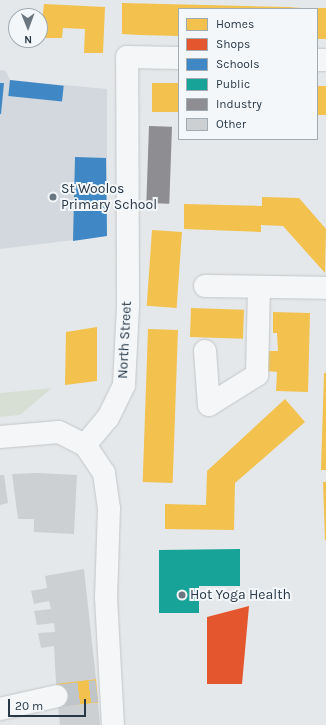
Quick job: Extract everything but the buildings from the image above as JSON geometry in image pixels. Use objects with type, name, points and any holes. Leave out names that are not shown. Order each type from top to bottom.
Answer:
[{"type":"street","name":"North Street","points":[[85,445],[108,418],[124,385],[128,305],[127,57],[178,58]]},
{"type":"street","points":[[205,286],[326,288]]},
{"type":"street","points":[[205,351],[209,405],[257,375],[259,287]]},
{"type":"street","points":[[0,437],[59,432],[85,445],[104,473],[109,508],[103,692],[113,725]]},
{"type":"street","points":[[0,708],[57,696]]},
{"type":"shaded area","name":"St Woolos Primary School","points":[[0,70],[6,71],[10,80],[107,89],[107,236],[0,249]]},
{"type":"shaded area","points":[[52,388],[20,415],[0,417],[0,393]]},
{"type":"tunnel","points":[[57,696],[97,691]]},
{"type":"place","name":"St Woolos Primary School","points":[[53,197]]},
{"type":"place","name":"Hot Yoga Health","points":[[182,595]]}]
